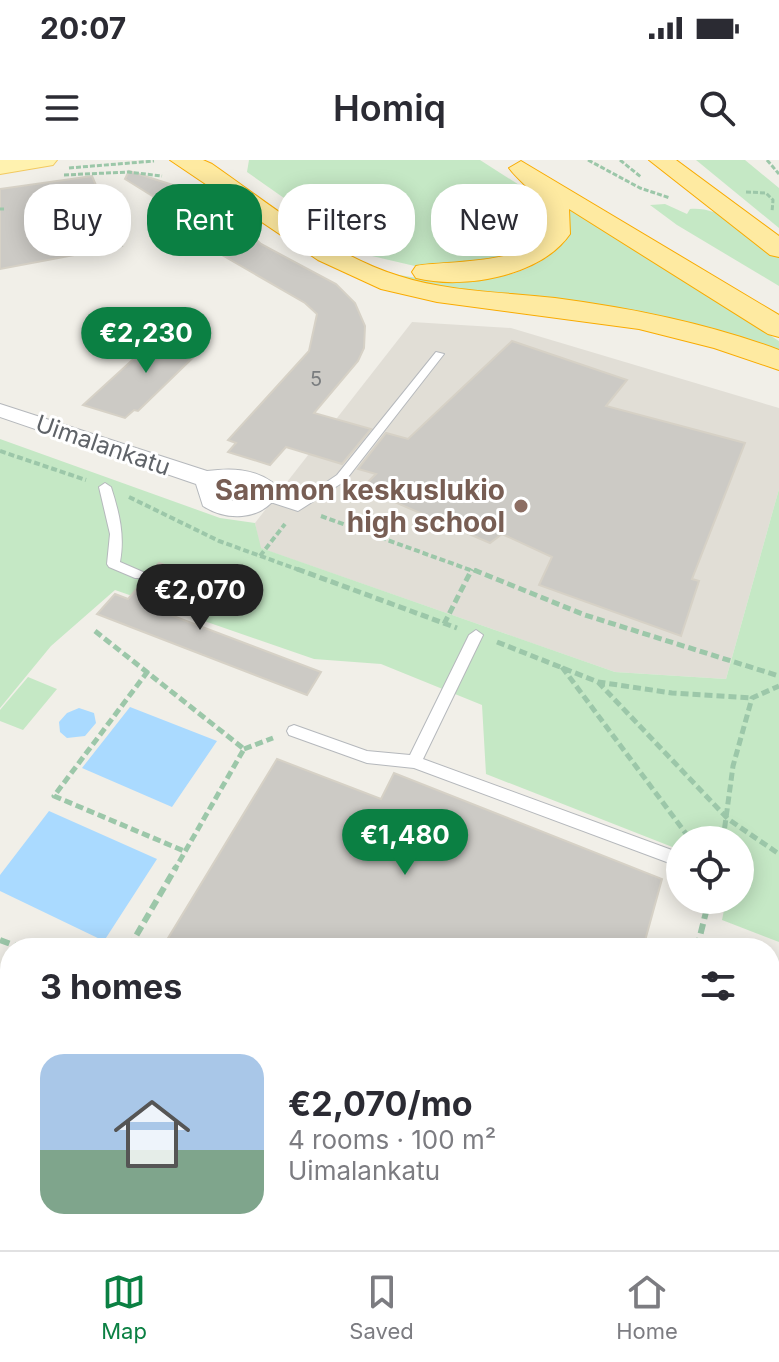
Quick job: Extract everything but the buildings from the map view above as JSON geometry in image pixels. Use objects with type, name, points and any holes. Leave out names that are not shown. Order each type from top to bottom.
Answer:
[{"type":"highway","points":[[238,160],[236,170],[243,176],[340,245],[376,263],[433,273],[468,272],[507,265],[532,254],[554,238],[559,222],[556,208],[524,163]]},
{"type":"highway","points":[[661,160],[779,249]]},
{"type":"highway","points":[[524,163],[585,172],[779,303]]},
{"type":"highway","points":[[524,163],[779,328]]},
{"type":"highway","points":[[175,168],[204,169],[345,265],[367,275],[440,295],[553,307],[655,324],[779,361]]},
{"type":"main road","points":[[0,167],[53,168]]},
{"type":"street","name":"Uimalankatu","points":[[0,410],[206,479],[242,477],[256,481],[264,487],[265,496],[256,505],[239,510],[221,508],[211,500],[206,479]]},
{"type":"lane","points":[[265,496],[298,507],[341,478],[439,354]]},
{"type":"lane","points":[[105,487],[118,526],[113,564],[139,575]]},
{"type":"lane","points":[[414,762],[476,635]]},
{"type":"lane","points":[[294,731],[367,757],[414,762],[666,855]]},
{"type":"path","points":[[767,160],[779,174]]},
{"type":"path","points":[[53,168],[159,161]]},
{"type":"path","points":[[53,168],[128,172],[175,168]]},
{"type":"path","points":[[585,172],[676,199]]},
{"type":"path","points":[[770,196],[779,194]]},
{"type":"path","points":[[0,451],[105,487],[260,556],[562,666],[598,682],[672,693],[752,698],[779,686]]},
{"type":"path","points":[[260,556],[298,507],[474,570],[585,615],[779,676]]},
{"type":"path","points":[[444,624],[474,570]]},
{"type":"path","points":[[95,631],[244,749]]},
{"type":"path","points":[[562,666],[681,826]]},
{"type":"path","points":[[148,670],[54,796],[184,851]]},
{"type":"path","points":[[598,682],[728,819],[779,854]]},
{"type":"path","points":[[726,826],[733,766],[752,698]]},
{"type":"path","points":[[135,938],[244,749],[294,731]]},
{"type":"path","points":[[700,938],[706,914]]},
{"type":"shaded area","name":"Sammon keskuslukio high school","points":[[412,322],[511,328],[779,408],[779,489],[726,679],[615,672],[260,548],[255,523]]},
{"type":"green space","points":[[249,160],[480,160],[518,184],[431,184],[431,256],[510,256],[500,262],[419,267],[372,256],[415,256],[415,184],[278,184],[278,194],[247,172]]},
{"type":"green space","points":[[696,160],[745,160],[779,188],[779,228]]},
{"type":"green space","points":[[563,204],[779,341],[779,354],[453,293],[382,271],[431,280],[457,281],[510,274],[533,266],[554,252],[570,233]]},
{"type":"green space","points":[[665,204],[687,214],[690,209],[703,209],[738,225],[779,257],[779,286],[677,225],[650,205]]},
{"type":"green space","points":[[0,439],[220,518],[255,523],[261,548],[615,672],[726,679],[779,489],[779,938],[769,938],[722,920],[723,914],[754,914],[754,826],[666,826],[666,845],[486,774],[482,705],[381,664],[314,659],[115,590],[51,646],[0,708]]},
{"type":"green space","points":[[28,677],[57,689],[23,730],[0,721],[0,710]]},
{"type":"water","points":[[130,707],[217,741],[172,807],[82,768]]},
{"type":"water","points":[[79,708],[94,713],[96,723],[85,736],[67,738],[60,732],[59,722],[67,713]]},
{"type":"water","points":[[49,811],[157,859],[106,938],[98,938],[0,891],[0,875]]},
{"type":"place","name":"Sammon keskuslukio high school","points":[[521,506]]}]
